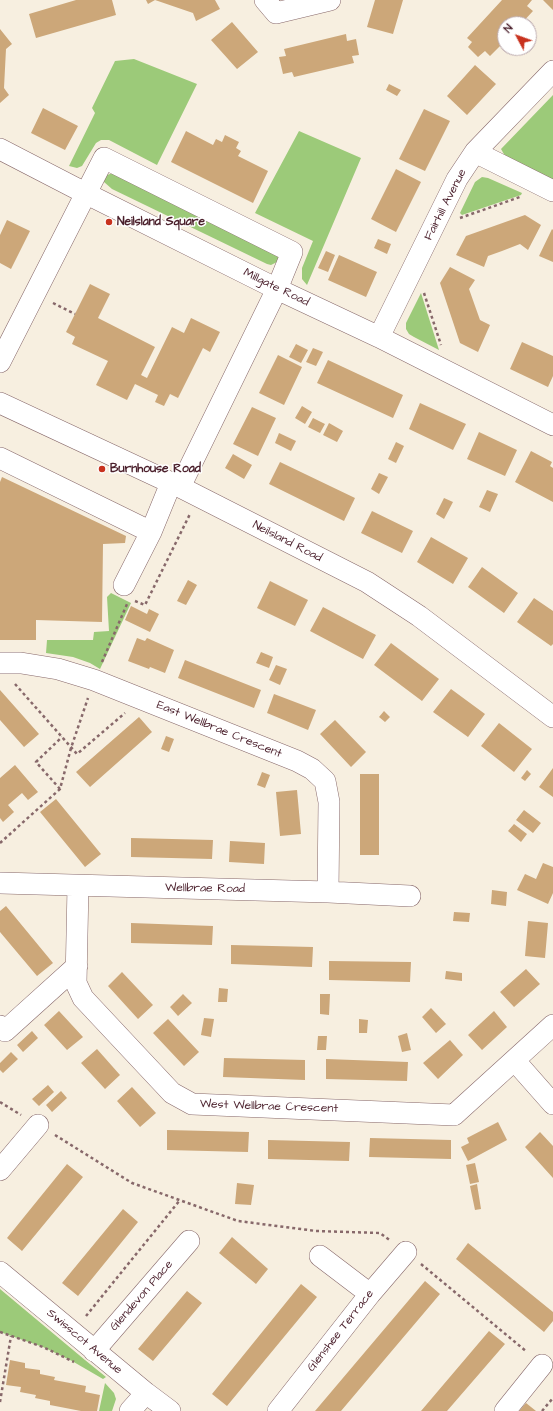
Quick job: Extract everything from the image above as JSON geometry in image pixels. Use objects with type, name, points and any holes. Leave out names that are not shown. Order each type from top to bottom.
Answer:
[{"type":"street","points":[[265,0],[276,13],[330,0]]},
{"type":"street","name":"Fairhill Avenue","points":[[379,338],[457,179],[475,152],[553,72]]},
{"type":"street","name":"Millgate Road","points":[[0,150],[85,194],[450,373],[553,426]]},
{"type":"street","points":[[475,152],[550,190]]},
{"type":"street","points":[[0,362],[104,158],[292,252],[277,289],[124,585]]},
{"type":"street","name":"Neilsland Road","points":[[0,403],[176,485],[367,582],[419,616],[553,717]]},
{"type":"street","points":[[0,458],[151,532]]},
{"type":"street","name":"East Wellbrae Crescent","points":[[5,671],[21,663],[58,669],[94,680],[297,761],[312,769],[325,781],[329,802],[328,892]]},
{"type":"street","name":"Wellbrae Road","points":[[0,883],[328,892],[410,896]]},
{"type":"street","name":"West Wellbrae Crescent","points":[[78,886],[76,983],[82,998],[172,1093],[192,1104],[454,1115],[553,1025]]},
{"type":"street","points":[[0,1026],[5,1031],[77,966]]},
{"type":"street","points":[[514,1061],[553,1104]]},
{"type":"street","points":[[0,1170],[38,1125]]},
{"type":"street","name":"Glendevon Place","points":[[94,1351],[189,1241]]},
{"type":"street","name":"Glenshee Terrace","points":[[278,1411],[370,1294],[406,1252]]},
{"type":"street","points":[[320,1256],[370,1294]]},
{"type":"street","name":"Swisscot Avenue","points":[[0,1272],[146,1394],[170,1411]]},
{"type":"street","points":[[505,1411],[542,1366]]},
{"type":"street","points":[[130,1411],[146,1394]]},
{"type":"path","points":[[433,227],[550,190]]},
{"type":"path","points":[[415,264],[450,373]]},
{"type":"path","points":[[5,671],[77,754],[142,699]]},
{"type":"path","points":[[60,789],[36,762],[62,737]]},
{"type":"path","points":[[0,1102],[132,1183],[238,1221],[316,1231],[380,1233],[406,1252],[542,1366]]},
{"type":"path","points":[[73,1332],[180,1200]]},
{"type":"path","points":[[0,1332],[43,1348],[78,1365]]},
{"type":"path","points":[[0,1402],[11,1336]]},
{"type":"path","points":[[542,1411],[553,1398]]},
{"type":"green space","points":[[134,59],[197,84],[157,165],[109,140],[101,140],[96,143],[82,166],[77,168],[69,166],[95,113],[92,108],[115,61]]},
{"type":"green space","points":[[553,95],[553,182],[505,156],[501,149]]},
{"type":"green space","points":[[299,131],[361,158],[307,285],[302,279],[302,268],[313,241],[255,213]]},
{"type":"green space","points":[[116,172],[279,256],[277,262],[271,265],[267,264],[112,189],[104,182],[104,179],[107,175]]},
{"type":"green space","points":[[482,177],[488,178],[522,193],[521,195],[462,215],[460,213],[475,182]]},
{"type":"green space","points":[[421,293],[439,350],[409,334],[406,329],[406,323]]},
{"type":"green space","points":[[111,593],[131,603],[100,669],[90,663],[73,657],[46,653],[47,640],[93,640],[94,632],[109,631],[107,597]]},
{"type":"green space","points":[[0,1289],[106,1377],[103,1379],[72,1361],[43,1347],[0,1332]]},
{"type":"green space","points":[[105,1383],[114,1393],[116,1399],[112,1411],[99,1411]]},
{"type":"building","points":[[76,0],[112,0],[116,15],[36,38],[29,14]]},
{"type":"building","points":[[146,0],[155,0],[148,4]]},
{"type":"building","points":[[155,0],[215,0],[220,9],[196,21],[193,13]]},
{"type":"building","points":[[375,0],[403,0],[393,34],[367,27]]},
{"type":"building","points":[[502,0],[532,0],[527,6],[533,11],[528,16],[497,16],[497,49],[490,56],[485,51],[478,57],[468,47],[472,42],[467,38]]},
{"type":"building","points":[[543,0],[553,0],[553,10]]},
{"type":"building","points":[[232,22],[258,52],[237,69],[211,40]]},
{"type":"building","points":[[0,29],[12,44],[6,49],[4,88],[9,95],[0,103]]},
{"type":"building","points":[[346,34],[347,41],[356,39],[359,55],[352,56],[354,63],[294,77],[292,72],[283,74],[279,57],[286,56],[284,49]]},
{"type":"building","points":[[475,65],[496,84],[467,115],[447,96]]},
{"type":"building","points":[[389,84],[401,90],[397,96],[386,90]]},
{"type":"building","points":[[43,108],[78,126],[65,150],[31,133]]},
{"type":"building","points":[[424,109],[450,121],[425,171],[399,159]]},
{"type":"building","points":[[186,131],[213,145],[216,139],[222,142],[225,135],[239,142],[236,148],[241,151],[238,156],[268,171],[253,203],[171,162]]},
{"type":"building","points":[[396,169],[421,182],[396,232],[371,219]]},
{"type":"building","points":[[525,215],[541,225],[528,250],[520,244],[488,256],[484,267],[456,255],[466,236]]},
{"type":"building","points":[[7,220],[30,231],[11,269],[0,263],[0,235]]},
{"type":"building","points":[[552,229],[553,230],[553,262],[539,256]]},
{"type":"building","points":[[378,239],[391,244],[387,254],[374,248]]},
{"type":"building","points":[[326,251],[335,255],[328,272],[318,268]]},
{"type":"building","points":[[339,255],[377,272],[366,297],[328,280]]},
{"type":"building","points":[[450,267],[475,280],[469,289],[480,320],[490,325],[478,352],[460,343],[440,283]]},
{"type":"building","points":[[90,284],[110,294],[98,318],[155,347],[141,375],[147,378],[172,327],[184,333],[191,318],[220,332],[210,352],[203,348],[178,398],[170,394],[164,406],[155,402],[158,395],[135,384],[127,400],[96,385],[108,361],[72,344],[75,337],[66,332]]},
{"type":"building","points":[[522,342],[553,356],[553,376],[548,387],[510,369]]},
{"type":"building","points":[[296,344],[308,350],[301,363],[289,357]]},
{"type":"building","points":[[313,348],[323,352],[316,366],[306,362]]},
{"type":"building","points":[[278,355],[302,367],[284,405],[259,393]]},
{"type":"building","points":[[328,360],[403,395],[393,418],[317,383]]},
{"type":"building","points":[[420,403],[466,424],[453,450],[409,429]]},
{"type":"building","points":[[302,406],[312,412],[305,424],[295,418]]},
{"type":"building","points":[[252,407],[276,418],[258,456],[233,444]]},
{"type":"building","points":[[313,418],[325,424],[320,433],[308,427]]},
{"type":"building","points":[[329,423],[343,431],[337,442],[323,435]]},
{"type":"building","points":[[479,432],[517,450],[505,476],[467,459]]},
{"type":"building","points":[[279,433],[296,441],[291,451],[275,443]]},
{"type":"building","points":[[396,442],[404,446],[396,463],[388,459]]},
{"type":"building","points":[[531,451],[552,462],[550,466],[553,468],[553,502],[515,482]]},
{"type":"building","points":[[233,454],[252,465],[244,479],[225,468]]},
{"type":"building","points":[[280,462],[355,498],[344,521],[269,484]]},
{"type":"building","points":[[379,473],[388,477],[379,494],[371,489]]},
{"type":"building","points":[[2,477],[126,536],[125,543],[103,544],[102,622],[36,620],[36,640],[0,640],[0,482]]},
{"type":"building","points":[[487,490],[498,494],[490,512],[479,507]]},
{"type":"building","points":[[444,498],[453,502],[444,519],[436,514]]},
{"type":"building","points":[[372,511],[413,531],[402,553],[361,533]]},
{"type":"building","points":[[431,537],[468,558],[453,584],[417,562]]},
{"type":"building","points":[[482,567],[518,593],[504,613],[468,587]]},
{"type":"building","points":[[188,580],[197,585],[186,605],[177,601]]},
{"type":"building","points":[[270,581],[308,600],[295,626],[257,608]]},
{"type":"building","points":[[534,598],[553,611],[553,644],[551,646],[517,622]]},
{"type":"building","points":[[131,606],[147,614],[149,609],[159,614],[150,632],[125,620]]},
{"type":"building","points":[[323,607],[376,635],[363,659],[310,631]]},
{"type":"building","points":[[137,638],[145,641],[147,638],[174,650],[165,673],[128,661]]},
{"type":"building","points":[[391,643],[439,679],[422,701],[374,665]]},
{"type":"building","points":[[261,652],[273,657],[269,668],[256,663]]},
{"type":"building","points":[[185,660],[261,690],[254,708],[178,678]]},
{"type":"building","points":[[276,665],[287,669],[280,685],[269,680]]},
{"type":"building","points":[[451,689],[485,714],[468,737],[433,712]]},
{"type":"building","points":[[0,690],[39,734],[24,747],[0,720]]},
{"type":"building","points":[[274,694],[316,710],[308,730],[267,713]]},
{"type":"building","points":[[384,711],[390,717],[385,722],[379,717]]},
{"type":"building","points":[[139,717],[152,732],[90,787],[76,772]]},
{"type":"building","points":[[335,720],[366,752],[351,767],[320,734]]},
{"type":"building","points":[[499,723],[532,749],[514,772],[481,746]]},
{"type":"building","points":[[166,736],[174,739],[169,752],[161,749]]},
{"type":"building","points":[[15,765],[38,792],[28,800],[22,793],[8,805],[14,812],[3,822],[0,818],[0,778]]},
{"type":"building","points":[[553,768],[553,797],[539,787]]},
{"type":"building","points":[[527,770],[531,774],[525,781],[521,778]]},
{"type":"building","points":[[262,772],[270,775],[265,788],[257,785]]},
{"type":"building","points":[[360,774],[379,774],[379,855],[360,855]]},
{"type":"building","points":[[297,790],[301,834],[280,836],[276,792]]},
{"type":"building","points":[[56,799],[101,854],[85,867],[40,812]]},
{"type":"building","points":[[524,810],[541,823],[533,833],[516,820]]},
{"type":"building","points":[[514,824],[527,834],[521,842],[508,831]]},
{"type":"building","points":[[131,838],[213,840],[212,859],[131,857]]},
{"type":"building","points":[[230,841],[265,843],[264,864],[229,862]]},
{"type":"building","points":[[543,863],[553,867],[553,893],[548,904],[517,890],[525,874],[536,879]]},
{"type":"building","points":[[492,890],[507,892],[506,906],[491,904]]},
{"type":"building","points":[[6,906],[53,963],[37,976],[0,932],[0,911]]},
{"type":"building","points":[[454,912],[470,913],[469,922],[453,921]]},
{"type":"building","points":[[528,921],[548,923],[545,958],[525,956]]},
{"type":"building","points":[[131,923],[213,926],[212,945],[131,943]]},
{"type":"building","points":[[231,945],[313,947],[312,967],[231,964]]},
{"type":"building","points":[[329,961],[411,962],[410,982],[329,980]]},
{"type":"building","points":[[526,969],[540,984],[514,1007],[500,992]]},
{"type":"building","points":[[446,971],[462,973],[462,981],[445,979]]},
{"type":"building","points":[[122,972],[153,1005],[138,1019],[108,986]]},
{"type":"building","points":[[219,988],[228,989],[227,1002],[218,1002]]},
{"type":"building","points":[[183,994],[192,1003],[178,1016],[170,1007]]},
{"type":"building","points":[[320,994],[330,994],[329,1015],[320,1014]]},
{"type":"building","points":[[431,1008],[446,1024],[436,1033],[422,1017]]},
{"type":"building","points":[[59,1011],[83,1037],[67,1050],[44,1025]]},
{"type":"building","points":[[494,1011],[507,1027],[482,1050],[468,1035]]},
{"type":"building","points":[[204,1018],[214,1019],[211,1037],[201,1035]]},
{"type":"building","points":[[168,1019],[199,1052],[184,1066],[153,1033]]},
{"type":"building","points":[[359,1019],[368,1020],[367,1033],[359,1033]]},
{"type":"building","points":[[32,1031],[38,1038],[23,1052],[17,1045]]},
{"type":"building","points":[[407,1033],[411,1050],[402,1052],[398,1036]]},
{"type":"building","points":[[318,1036],[327,1036],[326,1050],[317,1050]]},
{"type":"building","points":[[450,1040],[463,1055],[438,1079],[423,1063]]},
{"type":"building","points":[[97,1049],[120,1075],[105,1089],[81,1063]]},
{"type":"building","points":[[11,1052],[18,1059],[3,1073],[0,1070],[0,1063]]},
{"type":"building","points":[[224,1058],[305,1060],[305,1080],[223,1077]]},
{"type":"building","points":[[326,1059],[408,1062],[407,1081],[326,1079]]},
{"type":"building","points":[[48,1085],[54,1092],[39,1106],[32,1099]]},
{"type":"building","points":[[132,1087],[156,1113],[140,1127],[117,1101]]},
{"type":"building","points":[[61,1091],[67,1098],[52,1112],[46,1105]]},
{"type":"building","points":[[498,1122],[507,1140],[468,1161],[461,1147],[469,1143],[467,1138]]},
{"type":"building","points":[[167,1130],[249,1132],[248,1152],[167,1150]]},
{"type":"building","points":[[540,1132],[553,1146],[553,1178],[525,1147]]},
{"type":"building","points":[[370,1138],[451,1140],[451,1159],[369,1157]]},
{"type":"building","points":[[268,1140],[350,1142],[349,1161],[268,1159]]},
{"type":"building","points":[[475,1163],[479,1182],[470,1184],[466,1165]]},
{"type":"building","points":[[67,1164],[83,1177],[22,1251],[7,1238]]},
{"type":"building","points":[[237,1183],[254,1185],[251,1205],[235,1204]]},
{"type":"building","points":[[477,1184],[481,1209],[475,1210],[470,1186]]},
{"type":"building","points":[[123,1209],[138,1222],[78,1296],[62,1283]]},
{"type":"building","points":[[232,1237],[268,1269],[256,1284],[219,1253]]},
{"type":"building","points":[[468,1243],[553,1312],[553,1321],[544,1332],[456,1259]]},
{"type":"building","points":[[425,1281],[440,1294],[341,1411],[315,1411]]},
{"type":"building","points":[[301,1284],[317,1297],[227,1406],[212,1394]]},
{"type":"building","points":[[187,1291],[202,1303],[153,1361],[138,1349]]},
{"type":"building","points":[[489,1331],[505,1344],[447,1411],[421,1411]]},
{"type":"building","points":[[10,1360],[25,1363],[25,1368],[40,1370],[40,1374],[55,1377],[54,1380],[86,1386],[85,1392],[100,1395],[97,1411],[81,1411],[50,1405],[50,1401],[35,1398],[36,1395],[20,1392],[21,1387],[6,1385]]},
{"type":"building","points":[[526,1403],[536,1411],[519,1411]]},
{"type":"place","name":"Neilsland Square","points":[[109,222]]},
{"type":"place","name":"Burnhouse Road","points":[[102,469]]}]
